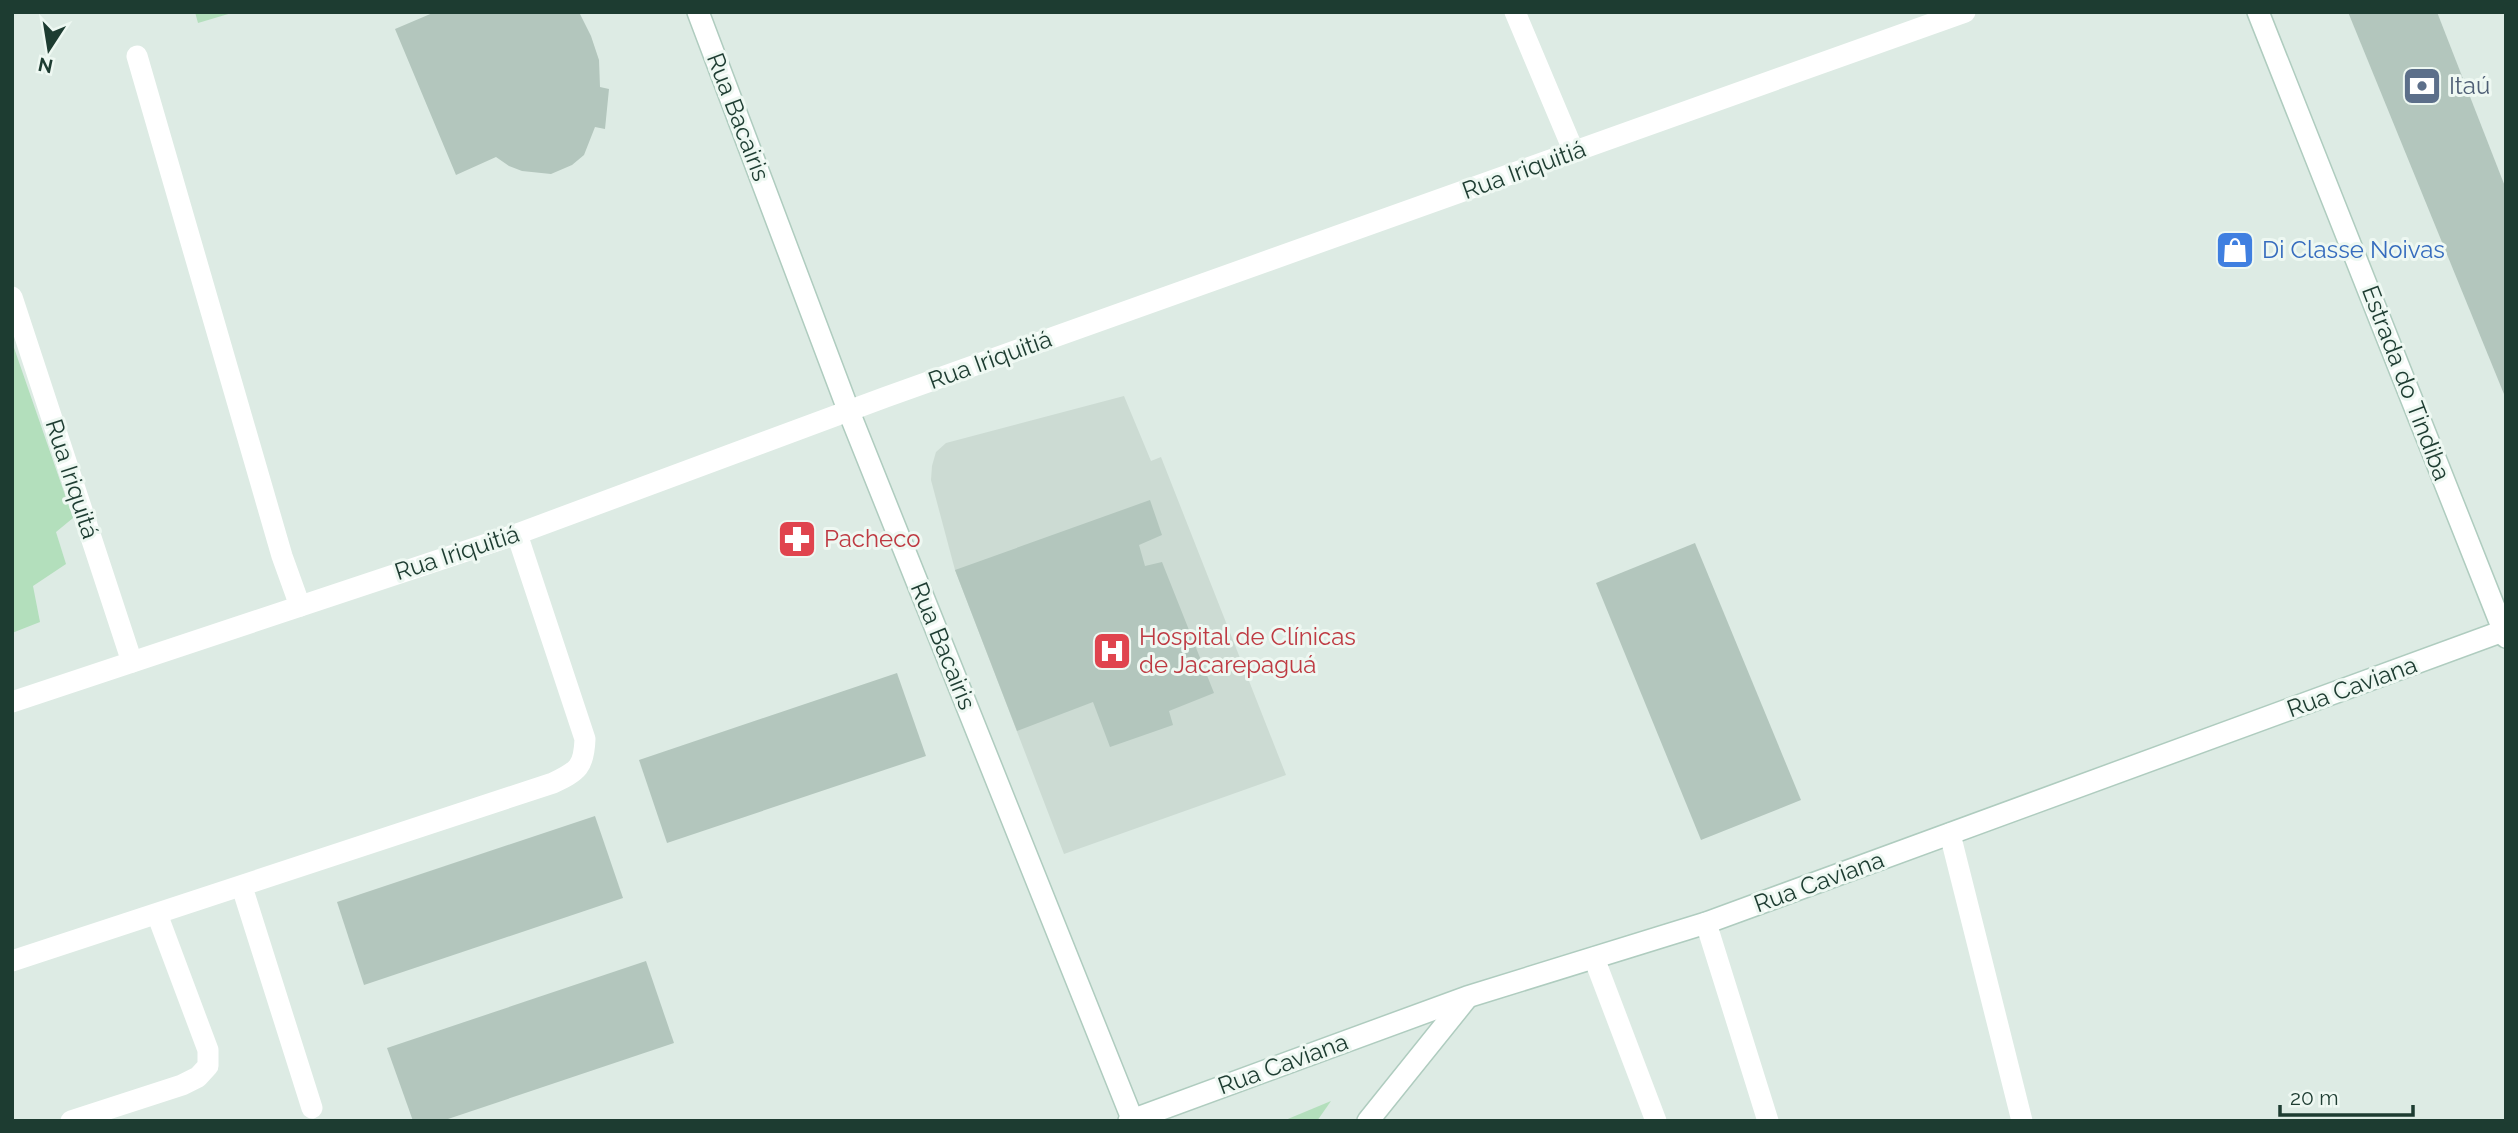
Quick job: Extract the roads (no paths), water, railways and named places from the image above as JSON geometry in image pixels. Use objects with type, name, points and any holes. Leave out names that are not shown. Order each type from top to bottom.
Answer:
[{"type":"street","name":"Rua Bacairis","points":[[698,12],[849,412],[1131,1120]]},
{"type":"street","points":[[1515,12],[1574,152]]},
{"type":"street","name":"Rua Iriquitiá","points":[[12,702],[517,534],[849,412],[1965,12]]},
{"type":"street","name":"Estrada do Tindiba","points":[[2258,12],[2505,633]]},
{"type":"street","points":[[137,56],[282,556],[300,606]]},
{"type":"street","name":"Rua Iriquitá","points":[[12,297],[132,662]]},
{"type":"street","points":[[12,961],[242,887],[573,774],[584,760],[585,739],[517,534]]},
{"type":"street","name":"Rua Caviana","points":[[1131,1120],[1467,997],[1706,923],[2505,633]]},
{"type":"street","points":[[1950,834],[2022,1121]]},
{"type":"street","points":[[242,887],[312,1108]]},
{"type":"street","points":[[71,1121],[182,1085],[198,1077],[208,1066],[208,1050],[157,914]]},
{"type":"street","points":[[1706,923],[1768,1121]]},
{"type":"street","points":[[1594,958],[1656,1121]]},
{"type":"street","points":[[1368,1121],[1467,997]]},
{"type":"place","name":"Itaú","points":[[2422,86]]},
{"type":"place","name":"Di Classe Noivas","points":[[2235,250]]},
{"type":"place","name":"Pacheco","points":[[797,539]]},
{"type":"place","name":"Hospital de Clínicas de Jacarepaguá","points":[[1112,651]]}]
